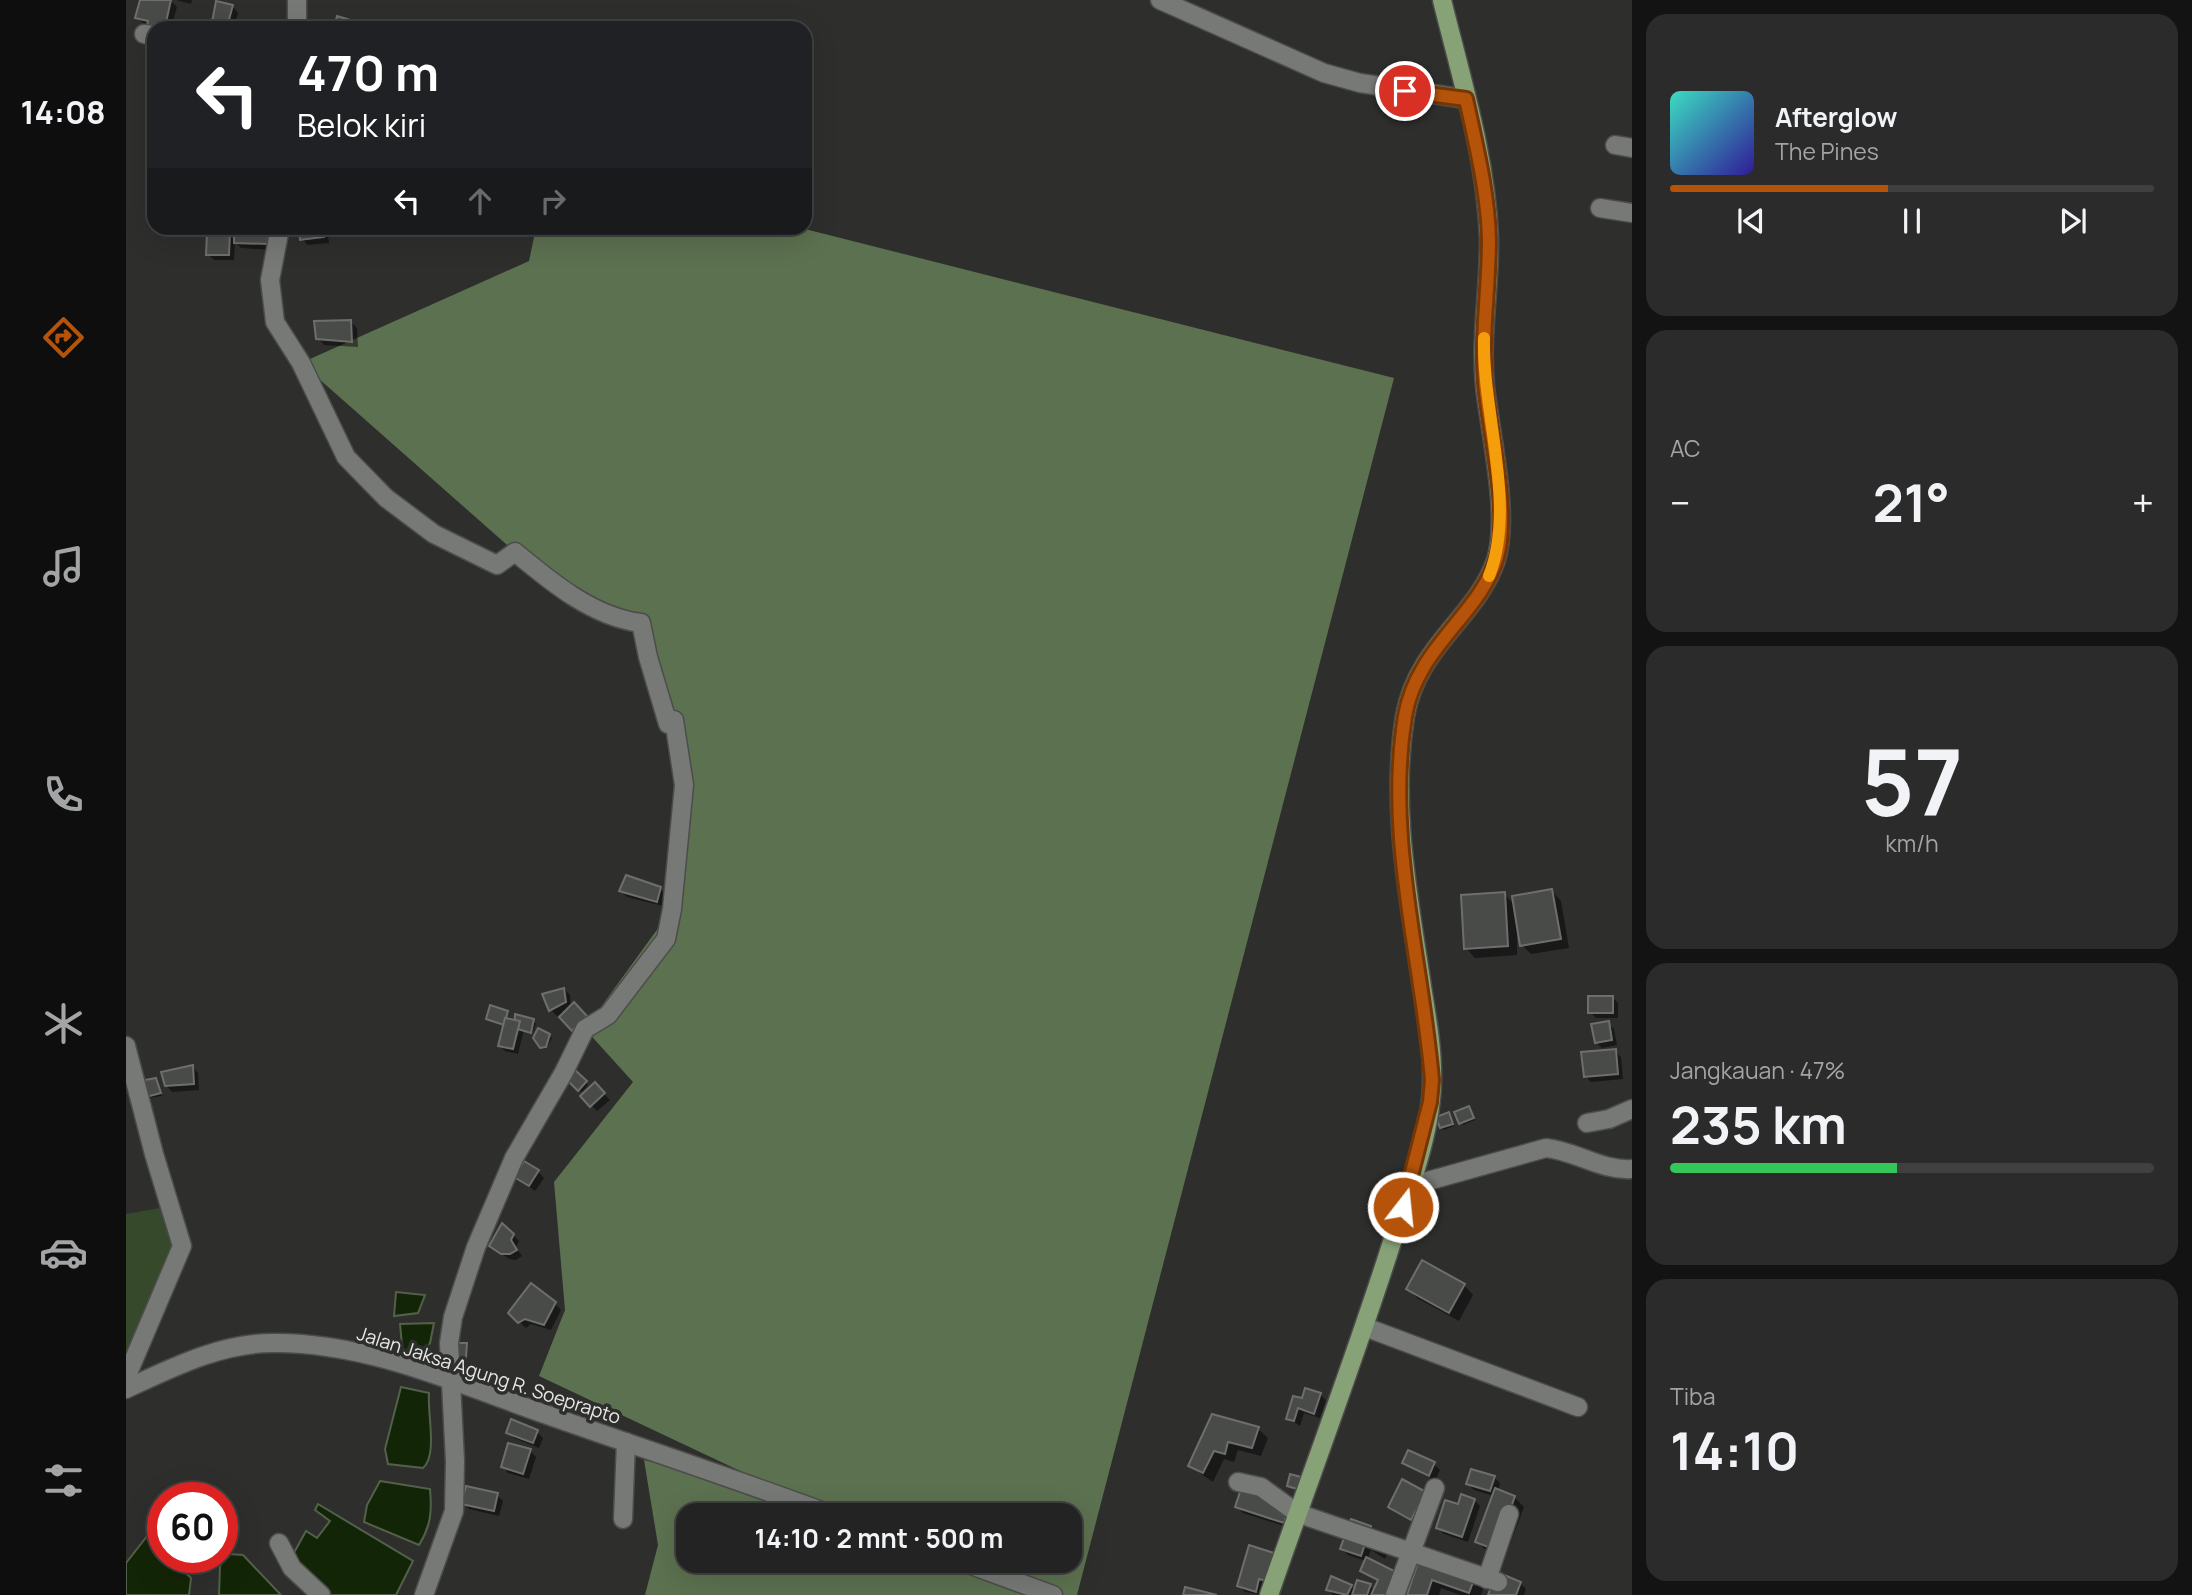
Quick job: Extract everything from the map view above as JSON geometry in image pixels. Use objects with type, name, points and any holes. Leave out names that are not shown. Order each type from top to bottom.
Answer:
[{"type":"main road","points":[[1269,1595],[1297,1513],[1314,1476],[1365,1327],[1410,1186],[1430,1102],[1432,1080],[1401,839],[1401,766],[1405,717],[1430,654],[1487,582],[1497,557],[1500,530],[1484,369],[1488,221],[1466,99],[1443,0]]},
{"type":"street","points":[[297,0],[297,21]]},
{"type":"street","points":[[1160,0],[1324,73],[1360,83],[1466,99]]},
{"type":"street","points":[[1600,208],[1632,213]]},
{"type":"street","points":[[279,235],[270,280],[275,322],[301,363],[345,457],[386,498],[434,534],[497,565],[515,552],[555,586],[618,620],[641,623],[668,724],[674,720],[684,786],[673,909],[666,939],[608,1015],[585,1029],[564,1072],[514,1158],[476,1247],[453,1317],[449,1343],[449,1380],[455,1461],[454,1511],[424,1595]]},
{"type":"street","points":[[126,1045],[153,1154],[182,1246],[126,1378]]},
{"type":"street","points":[[1587,1123],[1609,1119],[1632,1109]]},
{"type":"street","points":[[1410,1186],[1546,1148],[1564,1150],[1609,1169],[1632,1169]]},
{"type":"street","points":[[1365,1327],[1578,1407]]},
{"type":"street","name":"Jalan Jaksa Agung R. Soeprapto","points":[[126,1390],[209,1354],[241,1346],[274,1343],[352,1350],[449,1380],[798,1503]]},
{"type":"street","points":[[623,1519],[626,1442]]},
{"type":"street","points":[[1238,1482],[1261,1487],[1297,1513],[1492,1581],[1509,1514]]},
{"type":"street","points":[[1395,1595],[1435,1488]]},
{"type":"street","points":[[279,1543],[292,1568],[321,1595]]},
{"type":"street","points":[[993,1573],[1053,1595]]},
{"type":"shaded area","points":[[812,231],[1394,378],[1077,1595],[645,1595],[658,1545],[644,1460],[795,1497],[539,1376],[565,1310],[554,1182],[633,1082],[585,1029],[672,909],[684,786],[641,623],[515,552],[301,363],[529,261],[535,235],[812,235]]},
{"type":"shaded area","points":[[166,1207],[177,1243],[126,1361],[126,1214]]},
{"type":"shaded area","points":[[396,1292],[425,1295],[418,1313],[394,1316]]},
{"type":"shaded area","points":[[434,1323],[430,1343],[418,1360],[403,1356],[400,1324]]},
{"type":"shaded area","points":[[401,1387],[429,1393],[431,1444],[430,1454],[423,1468],[388,1464],[385,1449]]},
{"type":"shaded area","points":[[380,1481],[430,1489],[430,1518],[419,1545],[364,1522],[367,1505]]},
{"type":"shaded area","points":[[318,1504],[413,1561],[396,1595],[327,1595],[290,1560],[306,1531],[317,1538],[330,1521],[315,1510]]},
{"type":"shaded area","points":[[147,1536],[147,1573],[186,1573],[191,1578],[189,1595],[126,1595],[126,1563]]},
{"type":"shaded area","points":[[238,1555],[243,1555],[281,1595],[219,1595],[220,1573],[238,1573]]},
{"type":"building","points":[[140,0],[171,0],[166,21],[135,18]]},
{"type":"building","points":[[216,1],[233,5],[229,21],[212,21]]},
{"type":"building","points":[[337,16],[354,21],[336,21]]},
{"type":"building","points":[[207,235],[230,235],[229,255],[206,255]]},
{"type":"building","points":[[234,235],[269,235],[268,244],[234,243]]},
{"type":"building","points":[[300,235],[324,235],[324,237],[300,240]]},
{"type":"building","points":[[351,320],[352,342],[316,339],[314,321]]},
{"type":"building","points":[[626,875],[661,887],[657,902],[619,891]]},
{"type":"building","points":[[1552,889],[1561,939],[1520,946],[1512,896]]},
{"type":"building","points":[[1505,892],[1508,946],[1464,949],[1461,895]]},
{"type":"building","points":[[564,988],[566,1002],[549,1011],[542,994]]},
{"type":"building","points":[[1588,996],[1613,996],[1613,1013],[1588,1013]]},
{"type":"building","points":[[574,1002],[587,1016],[572,1031],[559,1017]]},
{"type":"building","points":[[490,1005],[508,1011],[504,1025],[486,1019]]},
{"type":"building","points":[[515,1014],[534,1019],[531,1033],[514,1028]]},
{"type":"building","points":[[505,1018],[520,1021],[513,1049],[498,1046]]},
{"type":"building","points":[[1609,1021],[1612,1040],[1595,1043],[1591,1024]]},
{"type":"building","points":[[538,1028],[550,1034],[546,1047],[540,1048],[533,1038]]},
{"type":"building","points":[[1616,1049],[1618,1074],[1584,1077],[1581,1052]]},
{"type":"building","points":[[193,1065],[194,1084],[165,1086],[161,1072]]},
{"type":"building","points":[[574,1069],[587,1081],[578,1091],[565,1078]]},
{"type":"building","points":[[156,1078],[161,1093],[146,1097],[145,1080]]},
{"type":"building","points":[[595,1082],[605,1093],[590,1107],[580,1096]]},
{"type":"building","points":[[1469,1106],[1474,1118],[1459,1124],[1454,1112]]},
{"type":"building","points":[[1449,1112],[1453,1124],[1440,1128],[1436,1117]]},
{"type":"building","points":[[524,1161],[539,1170],[529,1186],[514,1177]]},
{"type":"building","points":[[502,1223],[514,1234],[511,1240],[517,1250],[510,1254],[501,1254],[489,1246]]},
{"type":"building","points":[[1422,1260],[1465,1284],[1449,1313],[1406,1289]]},
{"type":"building","points":[[531,1283],[556,1302],[544,1325],[525,1319],[518,1323],[508,1313]]},
{"type":"building","points":[[456,1343],[467,1343],[466,1358],[457,1358]]},
{"type":"building","points":[[1305,1388],[1321,1393],[1314,1414],[1298,1408],[1294,1421],[1286,1419],[1293,1396],[1302,1398]]},
{"type":"building","points":[[1212,1414],[1259,1427],[1252,1448],[1228,1442],[1225,1454],[1214,1451],[1203,1473],[1188,1466]]},
{"type":"building","points":[[511,1419],[538,1430],[533,1443],[506,1433]]},
{"type":"building","points":[[508,1443],[531,1449],[523,1474],[501,1467]]},
{"type":"building","points":[[1408,1450],[1435,1462],[1429,1476],[1402,1463]]},
{"type":"building","points":[[1471,1469],[1495,1476],[1490,1491],[1466,1484]]},
{"type":"building","points":[[1290,1474],[1301,1477],[1297,1489],[1287,1486]]},
{"type":"building","points":[[1402,1479],[1426,1492],[1411,1520],[1388,1507]]},
{"type":"building","points":[[466,1486],[498,1493],[494,1511],[461,1504]]},
{"type":"building","points":[[1495,1488],[1515,1496],[1496,1550],[1475,1542]]},
{"type":"building","points":[[1241,1489],[1290,1505],[1284,1523],[1235,1507]]},
{"type":"building","points":[[1461,1494],[1475,1499],[1462,1537],[1436,1528],[1445,1500],[1458,1504]]},
{"type":"building","points":[[1351,1519],[1371,1526],[1361,1556],[1340,1549]]},
{"type":"building","points":[[1249,1545],[1274,1553],[1266,1581],[1259,1579],[1256,1592],[1237,1586]]},
{"type":"building","points":[[1423,1547],[1479,1566],[1469,1593],[1432,1580],[1427,1595],[1407,1595]]},
{"type":"building","points":[[1366,1557],[1396,1572],[1385,1595],[1371,1595],[1378,1580],[1360,1571]]},
{"type":"building","points":[[1497,1572],[1521,1582],[1516,1595],[1488,1595]]},
{"type":"building","points":[[1331,1576],[1352,1585],[1347,1595],[1326,1590]]},
{"type":"building","points":[[1357,1580],[1371,1584],[1367,1595],[1352,1595]]},
{"type":"building","points":[[1185,1587],[1217,1595],[1183,1595]]},
{"type":"slow traffic","points":[[1484,338],[1485,383],[1500,517],[1497,557],[1489,576]]},
{"type":"route","points":[[1403,1207],[1430,1102],[1432,1080],[1401,839],[1401,766],[1405,717],[1415,686],[1430,654],[1487,582],[1497,557],[1500,530],[1483,350],[1488,221],[1466,99],[1405,91]]}]
